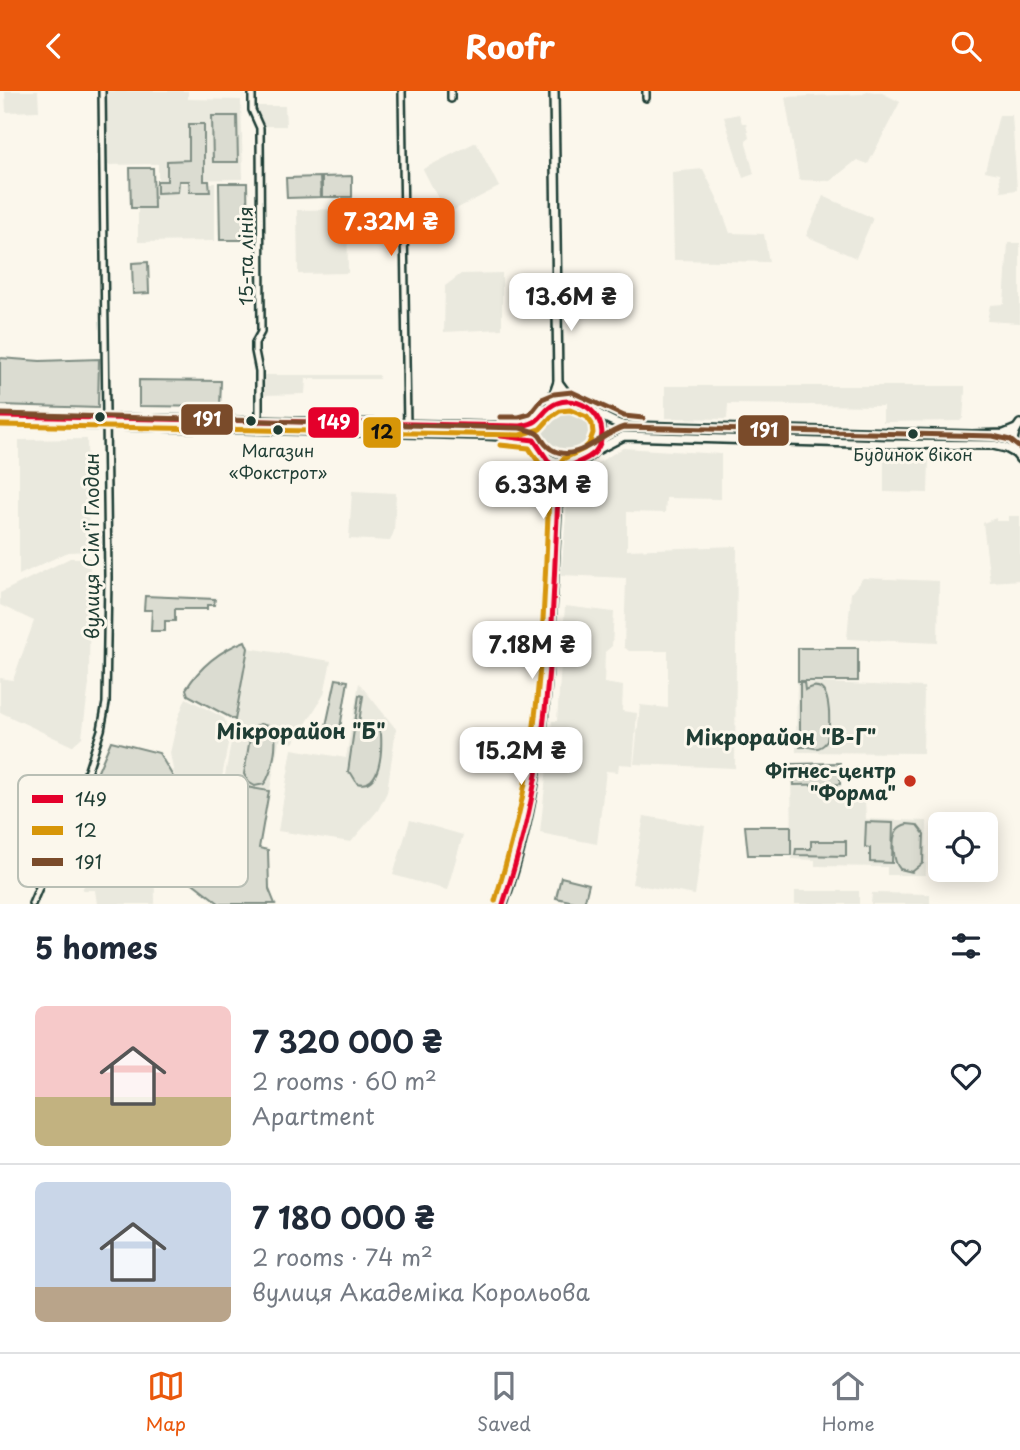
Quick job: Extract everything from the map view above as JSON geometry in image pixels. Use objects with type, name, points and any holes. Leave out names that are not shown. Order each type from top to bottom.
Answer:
[{"type":"main road","points":[[550,405],[558,382],[554,91]]},
{"type":"main road","points":[[558,382],[572,401],[627,426],[972,435],[1004,434],[1018,426]]},
{"type":"main road","points":[[503,904],[526,828],[538,768],[559,477],[534,440],[535,422],[541,411],[550,405],[572,401]]},
{"type":"main road","points":[[559,477],[568,467],[590,457],[596,450],[602,424],[594,412]]},
{"type":"main road","points":[[0,416],[259,430],[520,437],[534,440]]},
{"type":"main road","points":[[259,421],[259,430]]},
{"type":"main road","points":[[0,423],[259,421],[520,426],[535,422]]},
{"type":"main road","points":[[1018,426],[1013,443],[1018,456]]},
{"type":"main road","points":[[596,450],[624,436],[995,445],[1018,456]]},
{"type":"main road","points":[[548,458],[575,463]]},
{"type":"street","name":"вулиця Сім'ї Глодан","points":[[86,775],[101,730],[106,703],[108,573],[102,91]]},
{"type":"street","name":"15-та лінія","points":[[252,91],[253,110],[260,126],[261,332],[255,351],[259,371],[259,421]]},
{"type":"street","points":[[402,91],[407,434]]},
{"type":"street","points":[[451,91],[451,99]]},
{"type":"street","name":"вулиця Сім'ї Глодан","points":[[33,904],[40,887]]},
{"type":"shaded area","points":[[5,91],[38,91],[39,111],[6,112]]},
{"type":"shaded area","points":[[106,91],[188,91],[188,99],[241,100],[243,179],[158,180],[158,164],[108,165]]},
{"type":"shaded area","points":[[867,91],[882,93],[900,102],[868,164],[857,160],[830,181],[799,180],[785,97],[863,94]]},
{"type":"shaded area","points":[[252,106],[285,106],[286,126],[260,126]]},
{"type":"shaded area","points":[[739,114],[742,123],[746,123],[749,138],[746,143],[754,174],[743,178],[724,117]]},
{"type":"shaded area","points":[[999,115],[1012,115],[1017,190],[1001,192],[999,174],[985,171]]},
{"type":"shaded area","points":[[212,116],[237,116],[238,162],[213,162]]},
{"type":"shaded area","points":[[189,124],[204,124],[204,181],[209,181],[210,192],[190,192],[189,181],[179,181],[178,192],[157,193],[157,181],[167,181],[167,161],[189,160]]},
{"type":"shaded area","points":[[476,142],[499,187],[446,214],[423,169]]},
{"type":"shaded area","points":[[130,168],[153,168],[154,208],[131,208]]},
{"type":"shaded area","points":[[703,169],[730,233],[764,234],[769,262],[674,260],[672,172]]},
{"type":"shaded area","points":[[352,176],[352,197],[322,197],[322,177]]},
{"type":"shaded area","points":[[320,177],[321,197],[287,198],[286,178]]},
{"type":"shaded area","points":[[138,183],[215,183],[215,241],[138,242]]},
{"type":"shaded area","points":[[219,183],[247,183],[248,240],[220,240]]},
{"type":"shaded area","points":[[823,196],[873,218],[856,258],[806,236]]},
{"type":"shaded area","points":[[347,209],[348,273],[298,274],[297,210]]},
{"type":"shaded area","points":[[1008,243],[1020,243],[1020,323],[987,321],[990,305],[1004,304]]},
{"type":"shaded area","points":[[148,262],[149,293],[133,294],[132,263]]},
{"type":"shaded area","points":[[502,273],[502,329],[444,332],[445,286],[461,274]]},
{"type":"shaded area","points":[[0,358],[40,361],[99,359],[98,408],[0,405]]},
{"type":"shaded area","points":[[262,375],[379,375],[379,379],[306,379],[305,394],[262,395]]},
{"type":"shaded area","points":[[139,380],[221,381],[220,407],[139,406]]},
{"type":"shaded area","points":[[665,386],[965,386],[965,392],[963,418],[960,421],[883,422],[883,406],[728,404],[727,419],[665,418]]},
{"type":"shaded area","points":[[563,406],[589,416],[594,425],[596,435],[593,444],[585,452],[574,456],[551,454],[543,448],[538,439],[537,426],[542,416],[551,409]]},
{"type":"shaded area","points":[[87,439],[89,551],[68,552],[19,575],[19,440]]},
{"type":"shaded area","points":[[623,448],[721,454],[721,499],[666,498],[665,513],[627,512],[627,550],[737,546],[735,768],[634,764],[640,705],[668,708],[668,651],[629,651],[624,647],[626,578],[561,575],[569,480]]},
{"type":"shaded area","points":[[884,458],[929,458],[928,493],[884,492]]},
{"type":"shaded area","points":[[352,491],[396,493],[394,531],[390,541],[349,539]]},
{"type":"shaded area","points":[[1009,516],[1020,516],[1020,580],[990,582],[983,523],[996,518],[996,521],[1009,521]]},
{"type":"shaded area","points":[[70,558],[90,558],[89,684],[82,737],[72,746],[0,712],[0,678],[13,680],[34,621],[0,605],[0,593]]},
{"type":"shaded area","points":[[863,578],[939,581],[938,643],[847,639],[851,593]]},
{"type":"shaded area","points":[[145,596],[215,599],[214,605],[207,605],[207,609],[175,609],[175,621],[165,621],[165,631],[151,631],[152,610],[144,610]]},
{"type":"shaded area","points":[[565,606],[614,612],[612,646],[605,652],[604,683],[623,686],[622,711],[637,713],[633,765],[619,764],[618,772],[606,771],[597,844],[540,833],[552,721],[557,721]]},
{"type":"shaded area","points":[[245,641],[248,648],[235,720],[188,695],[186,689],[212,660]]},
{"type":"shaded area","points":[[248,648],[331,661],[324,694],[306,724],[293,743],[279,741],[270,790],[248,786],[248,775],[225,775]]},
{"type":"shaded area","points":[[798,648],[858,648],[858,681],[798,681]]},
{"type":"shaded area","points":[[336,679],[348,681],[340,728],[326,726]]},
{"type":"shaded area","points":[[797,682],[924,687],[923,753],[796,752]]},
{"type":"shaded area","points":[[800,682],[804,682],[805,690],[814,687],[821,689],[828,703],[827,741],[817,748],[805,745],[800,747]]},
{"type":"shaded area","points":[[359,683],[396,729],[387,792],[378,810],[351,842],[278,831],[292,749],[346,758]]},
{"type":"shaded area","points":[[359,695],[363,696],[358,729],[371,724],[376,726],[381,734],[378,767],[371,781],[365,784],[357,783],[348,772]]},
{"type":"shaded area","points":[[186,698],[224,718],[230,732],[223,775],[174,775],[170,753]]},
{"type":"shaded area","points":[[260,724],[272,727],[275,740],[267,779],[264,784],[255,786],[248,782],[248,775],[244,774],[253,728]]},
{"type":"shaded area","points":[[111,741],[159,753],[172,775],[96,775]]},
{"type":"shaded area","points":[[841,762],[842,801],[865,801],[866,819],[927,821],[926,875],[887,875],[887,867],[815,866],[815,860],[792,859],[791,764]]},
{"type":"shaded area","points":[[840,763],[840,784],[794,785],[793,764]]},
{"type":"shaded area","points":[[248,787],[269,791],[259,848],[268,850],[269,889],[275,904],[220,904],[198,887],[248,887]]},
{"type":"shaded area","points":[[644,816],[705,826],[695,895],[632,884]]},
{"type":"shaded area","points":[[410,820],[463,835],[447,890],[393,875]]},
{"type":"shaded area","points":[[866,822],[893,823],[892,863],[870,862],[870,848],[865,847]]},
{"type":"shaded area","points":[[907,824],[917,825],[924,834],[923,863],[912,872],[900,869],[894,850],[897,830]]},
{"type":"shaded area","points":[[745,826],[791,826],[791,855],[748,855]]},
{"type":"shaded area","points":[[811,841],[846,841],[846,856],[795,855],[796,849],[811,849]]},
{"type":"shaded area","points":[[561,877],[589,884],[584,904],[556,898]]},
{"type":"shaded area","points":[[83,887],[155,887],[155,904],[97,904],[95,890],[82,890]]},
{"type":"shaded area","points":[[795,891],[859,891],[859,904],[795,904]]},
{"type":"shaded area","points":[[872,893],[930,894],[930,904],[871,904]]},
{"type":"transit line","name":"191","points":[[500,417],[530,414],[542,399],[554,394],[572,392],[624,416],[643,418]]},
{"type":"transit line","name":"149","points":[[0,416],[520,426],[536,421],[557,403],[568,401],[587,407],[600,422],[601,442],[595,452],[568,468],[559,477],[544,721],[528,814],[503,904]]},
{"type":"transit line","name":"12","points":[[0,425],[520,435],[540,429],[560,411],[570,410],[587,417],[592,424],[593,433],[589,444],[563,459],[550,476],[535,719],[519,812],[495,901]]},
{"type":"transit line","name":"191","points":[[0,414],[520,428],[538,434],[546,445],[560,453],[579,451],[624,427],[993,436],[1010,440],[1020,448]]},
{"type":"transit line","name":"149","points":[[501,436],[534,440],[559,477],[558,490]]},
{"type":"transit line","name":"12","points":[[500,445],[529,448],[550,479],[549,489]]},
{"type":"place","name":"Магазин «Фокстрот»","points":[[278,430]]},
{"type":"place","name":"Будинок вікон","points":[[913,434]]},
{"type":"place","name":"Фітнес-центр \"Форма\"","points":[[910,781]]},
{"type":"district","name":"Мікрорайон \"Б\"","points":[[301,730]]},
{"type":"district","name":"Мікрорайон \"В-Г\"","points":[[781,736]]}]
